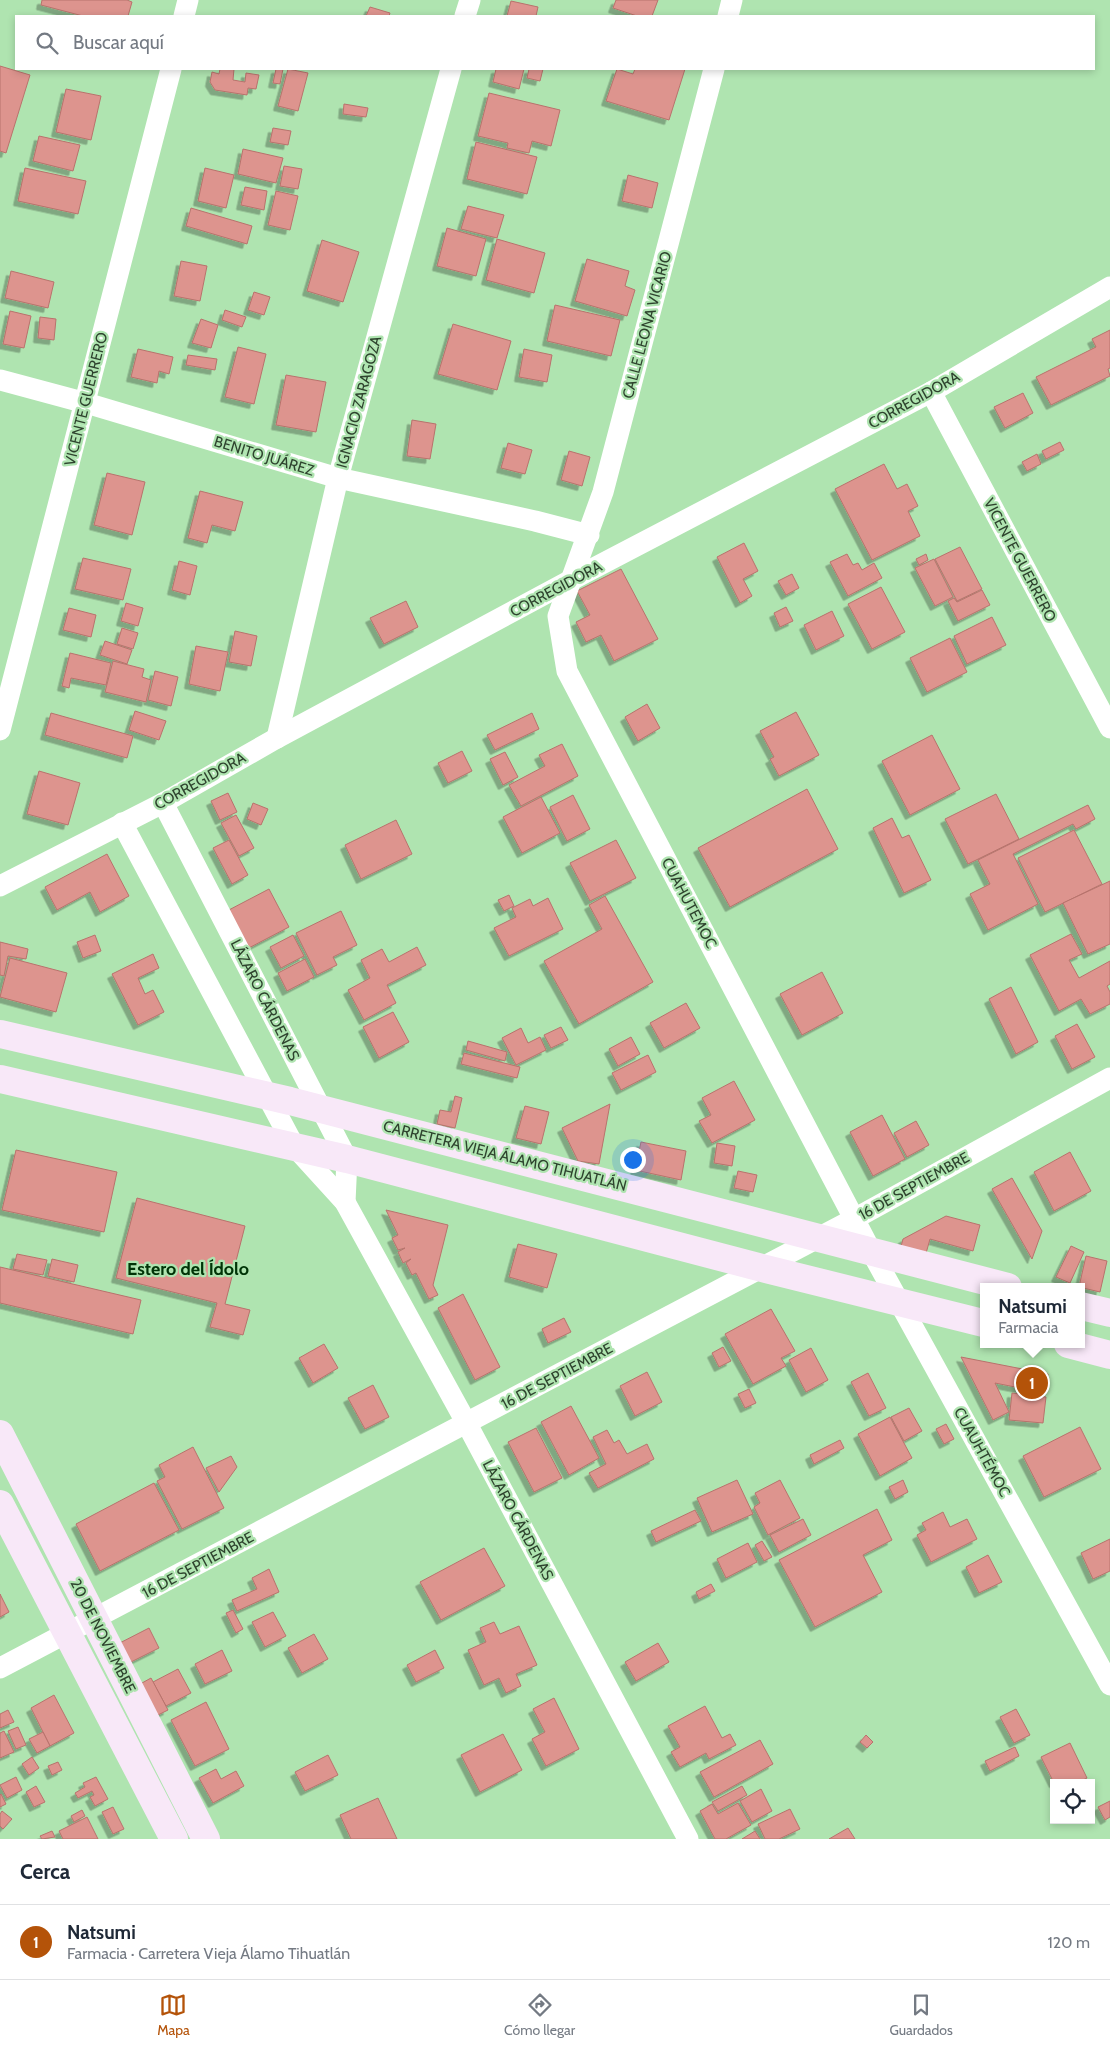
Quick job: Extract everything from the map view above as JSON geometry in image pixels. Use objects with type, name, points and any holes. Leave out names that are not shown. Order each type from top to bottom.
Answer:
[{"type":"main road","name":"CARRETERA VIEJA ÁLAMO TIHUATLÁN","points":[[0,1034],[322,1109],[993,1283]]},
{"type":"main road","points":[[0,1078],[347,1159],[762,1268],[980,1321]]},
{"type":"main road","points":[[1085,1307],[1110,1313]]},
{"type":"main road","points":[[1083,1348],[1110,1355]]},
{"type":"main road","name":"20 DE NOVIEMBRE","points":[[0,1434],[206,1839]]},
{"type":"main road","name":"20 DE NOVIEMBRE","points":[[0,1504],[174,1839]]},
{"type":"street","points":[[184,15],[188,0]]},
{"type":"street","points":[[465,15],[470,0]]},
{"type":"street","points":[[728,15],[732,0]]},
{"type":"street","name":"VICENTE GUERRERO","points":[[0,730],[171,70]]},
{"type":"street","name":"IGNACIO ZARAGOZA","points":[[277,738],[338,478],[451,70]]},
{"type":"street","name":"CALLE LEONA VICARIO","points":[[572,579],[604,492],[714,70]]},
{"type":"street","name":"CORREGIDORA","points":[[0,886],[163,803],[277,738],[572,579],[931,392],[1110,287]]},
{"type":"street","name":"BENITO JUÁREZ","points":[[0,380],[86,403],[338,478],[535,520],[589,535]]},
{"type":"street","name":"VICENTE GUERRERO","points":[[931,392],[1110,728]]},
{"type":"street","name":"CUAHUTEMOC","points":[[572,579],[558,616],[567,671],[854,1219]]},
{"type":"street","name":"LÁZARO CÁRDENAS","points":[[163,803],[347,1159],[345,1202]]},
{"type":"street","name":"LÁZARO CÁRDENAS","points":[[122,823],[265,1095],[294,1146],[345,1202],[688,1839]]},
{"type":"street","name":"16 DE SEPTIEMBRE","points":[[0,1668],[68,1634],[762,1268],[1110,1078]]},
{"type":"street","name":"CUAUHTÉMOC","points":[[854,1219],[1110,1685]]},
{"type":"building","points":[[42,0],[127,0],[132,2],[128,15],[79,15],[41,5]]},
{"type":"building","points":[[616,0],[658,0],[652,15],[634,15],[613,8]]},
{"type":"building","points":[[511,1],[538,7],[536,15],[507,15]]},
{"type":"building","points":[[370,7],[390,13],[389,15],[366,15]]},
{"type":"building","points":[[0,66],[30,75],[6,153],[0,151]]},
{"type":"building","points":[[220,70],[234,70],[233,80],[245,82],[246,73],[259,75],[256,89],[248,88],[247,95],[215,90],[210,82],[212,72],[219,74]]},
{"type":"building","points":[[276,70],[283,70],[280,84],[273,83]]},
{"type":"building","points":[[288,70],[308,73],[298,111],[278,106]]},
{"type":"building","points":[[496,70],[524,70],[519,89],[493,82]]},
{"type":"building","points":[[529,70],[543,70],[540,81],[527,78]]},
{"type":"building","points":[[617,70],[633,74],[635,70],[685,70],[669,120],[606,101]]},
{"type":"building","points":[[66,89],[101,96],[91,140],[56,132]]},
{"type":"building","points":[[489,93],[560,110],[551,146],[532,141],[529,153],[507,148],[508,143],[478,136]]},
{"type":"building","points":[[344,104],[368,108],[366,117],[343,114]]},
{"type":"building","points":[[273,128],[291,131],[288,145],[270,142]]},
{"type":"building","points":[[39,136],[80,145],[73,171],[33,161]]},
{"type":"building","points":[[476,142],[537,157],[527,194],[467,179]]},
{"type":"building","points":[[243,149],[283,158],[276,183],[238,174]]},
{"type":"building","points":[[284,166],[302,169],[298,189],[280,186]]},
{"type":"building","points":[[25,168],[86,181],[78,214],[18,201]]},
{"type":"building","points":[[205,168],[234,175],[226,208],[198,201]]},
{"type":"building","points":[[628,175],[658,183],[652,208],[622,201]]},
{"type":"building","points":[[245,187],[267,191],[264,210],[241,205]]},
{"type":"building","points":[[276,191],[298,196],[290,230],[268,225]]},
{"type":"building","points":[[468,206],[504,215],[497,238],[461,229]]},
{"type":"building","points":[[191,208],[252,226],[247,244],[186,226]]},
{"type":"building","points":[[447,228],[486,239],[476,276],[437,266]]},
{"type":"building","points":[[497,239],[545,253],[534,293],[486,280]]},
{"type":"building","points":[[322,240],[359,252],[343,302],[307,291]]},
{"type":"building","points":[[587,259],[629,271],[625,286],[635,290],[627,316],[575,301]]},
{"type":"building","points":[[181,261],[207,266],[200,301],[174,296]]},
{"type":"building","points":[[11,271],[54,282],[48,308],[5,298]]},
{"type":"building","points":[[254,292],[270,297],[264,315],[248,310]]},
{"type":"building","points":[[555,305],[620,320],[611,356],[547,341]]},
{"type":"building","points":[[225,310],[246,317],[242,327],[222,320]]},
{"type":"building","points":[[10,311],[31,316],[24,348],[3,344]]},
{"type":"building","points":[[40,317],[56,319],[54,340],[38,338]]},
{"type":"building","points":[[201,319],[218,325],[211,348],[192,343]]},
{"type":"building","points":[[453,324],[511,341],[497,390],[438,374]]},
{"type":"building","points":[[1110,330],[1110,368],[1108,369],[1110,376],[1051,405],[1036,377],[1096,347],[1092,339]]},
{"type":"building","points":[[238,347],[266,354],[254,404],[225,397]]},
{"type":"building","points":[[138,349],[173,357],[169,374],[159,371],[157,383],[131,377]]},
{"type":"building","points":[[524,349],[552,355],[547,382],[519,377]]},
{"type":"building","points":[[188,355],[217,359],[215,370],[186,365]]},
{"type":"building","points":[[286,375],[326,382],[316,432],[276,425]]},
{"type":"building","points":[[1023,393],[1033,413],[1005,428],[994,407]]},
{"type":"building","points":[[412,420],[436,424],[430,459],[407,456]]},
{"type":"building","points":[[1060,442],[1064,450],[1046,459],[1042,451]]},
{"type":"building","points":[[508,443],[532,450],[525,474],[501,468]]},
{"type":"building","points":[[569,451],[590,457],[582,486],[561,480]]},
{"type":"building","points":[[1037,454],[1041,464],[1027,471],[1022,462]]},
{"type":"building","points":[[884,464],[897,489],[907,484],[918,506],[908,511],[920,536],[872,560],[835,489]]},
{"type":"building","points":[[107,473],[145,482],[132,535],[94,525]]},
{"type":"building","points":[[200,491],[243,502],[235,531],[212,525],[207,543],[188,538]]},
{"type":"building","points":[[744,543],[758,571],[743,579],[752,596],[740,603],[717,557]]},
{"type":"building","points":[[960,547],[982,589],[957,601],[935,559]]},
{"type":"building","points":[[847,554],[853,565],[858,563],[862,570],[874,563],[882,578],[848,596],[830,562]]},
{"type":"building","points":[[926,554],[928,560],[919,565],[916,559]]},
{"type":"building","points":[[83,558],[131,569],[123,600],[75,589]]},
{"type":"building","points":[[934,559],[953,597],[935,606],[915,568]]},
{"type":"building","points":[[179,561],[197,566],[190,595],[172,590]]},
{"type":"building","points":[[621,569],[658,639],[614,661],[601,635],[586,642],[576,622],[590,615],[577,591]]},
{"type":"building","points":[[792,574],[799,588],[786,595],[778,581]]},
{"type":"building","points":[[881,587],[905,632],[872,649],[848,604]]},
{"type":"building","points":[[982,590],[990,605],[958,621],[948,601],[954,598],[957,602]]},
{"type":"building","points":[[406,601],[418,627],[384,644],[370,618]]},
{"type":"building","points":[[126,603],[143,608],[138,626],[121,621]]},
{"type":"building","points":[[786,607],[793,621],[780,627],[774,613]]},
{"type":"building","points":[[69,608],[96,615],[91,637],[63,630]]},
{"type":"building","points":[[832,611],[844,636],[816,650],[804,625]]},
{"type":"building","points":[[992,617],[1006,645],[967,664],[954,636]]},
{"type":"building","points":[[122,628],[138,633],[133,649],[117,644]]},
{"type":"building","points":[[235,631],[257,636],[251,666],[229,662]]},
{"type":"building","points":[[950,638],[967,672],[927,692],[910,658]]},
{"type":"building","points":[[105,641],[132,650],[127,664],[100,655]]},
{"type":"building","points":[[196,646],[228,652],[220,691],[189,684]]},
{"type":"building","points":[[70,653],[111,663],[106,685],[71,678],[69,688],[62,686]]},
{"type":"building","points":[[113,661],[144,669],[142,677],[151,680],[146,702],[105,692]]},
{"type":"building","points":[[155,671],[178,677],[171,706],[148,700]]},
{"type":"building","points":[[647,704],[660,728],[638,741],[625,717]]},
{"type":"building","points":[[135,711],[166,721],[159,740],[129,730]]},
{"type":"building","points":[[796,712],[819,755],[779,776],[770,759],[774,757],[760,731]]},
{"type":"building","points":[[51,713],[133,736],[127,758],[45,735]]},
{"type":"building","points":[[532,713],[539,729],[495,750],[487,735]]},
{"type":"building","points":[[932,735],[960,789],[910,815],[882,761]]},
{"type":"building","points":[[562,744],[578,776],[521,806],[509,785],[545,766],[539,755]]},
{"type":"building","points":[[462,751],[472,771],[448,783],[438,763]]},
{"type":"building","points":[[505,752],[518,777],[503,785],[490,759]]},
{"type":"building","points":[[39,771],[80,783],[68,825],[27,814]]},
{"type":"building","points":[[807,789],[838,849],[730,907],[698,848]]},
{"type":"building","points":[[228,793],[237,812],[220,820],[211,801]]},
{"type":"building","points":[[996,794],[1019,839],[968,864],[945,819]]},
{"type":"building","points":[[573,795],[590,829],[567,841],[550,807]]},
{"type":"building","points":[[541,797],[560,833],[522,853],[503,817]]},
{"type":"building","points":[[253,803],[268,809],[261,825],[247,819]]},
{"type":"building","points":[[1088,805],[1095,819],[1076,829],[1073,824],[1013,854],[1038,904],[988,930],[970,894],[990,884],[978,860]]},
{"type":"building","points":[[236,815],[254,848],[239,856],[221,823]]},
{"type":"building","points":[[892,818],[902,838],[909,835],[931,880],[904,893],[873,828]]},
{"type":"building","points":[[396,820],[412,854],[361,879],[345,845]]},
{"type":"building","points":[[1074,830],[1102,884],[1045,912],[1018,858]]},
{"type":"building","points":[[229,840],[248,875],[232,884],[213,848]]},
{"type":"building","points":[[616,840],[636,878],[590,901],[570,863]]},
{"type":"building","points":[[107,854],[129,896],[100,912],[90,892],[57,910],[45,887]]},
{"type":"building","points":[[1110,881],[1110,944],[1088,954],[1063,903]]},
{"type":"building","points":[[269,889],[289,927],[245,950],[225,912]]},
{"type":"building","points":[[509,895],[514,906],[504,911],[498,900]]},
{"type":"building","points":[[605,896],[653,982],[579,1024],[544,961],[602,929],[589,905]]},
{"type":"building","points":[[548,898],[563,929],[509,956],[494,928],[516,917],[512,908],[530,899],[533,906]]},
{"type":"building","points":[[341,911],[357,945],[333,957],[337,965],[317,975],[296,933]]},
{"type":"building","points":[[1071,934],[1082,954],[1069,960],[1079,978],[1110,961],[1110,984],[1107,986],[1110,992],[1110,1004],[1090,1014],[1081,999],[1059,1011],[1030,955]]},
{"type":"building","points":[[95,935],[101,951],[83,958],[77,942]]},
{"type":"building","points":[[293,935],[304,956],[281,968],[270,947]]},
{"type":"building","points":[[0,942],[28,949],[26,959],[8,956],[4,976],[0,975]]},
{"type":"building","points":[[417,947],[426,965],[387,985],[396,1003],[364,1020],[348,990],[370,978],[361,960],[382,949],[389,962]]},
{"type":"building","points":[[153,954],[159,968],[138,978],[145,994],[153,990],[164,1012],[138,1025],[112,974]]},
{"type":"building","points":[[10,958],[67,973],[56,1012],[0,997]]},
{"type":"building","points":[[305,959],[314,977],[287,991],[278,973]]},
{"type":"building","points":[[822,972],[843,1013],[802,1035],[780,994]]},
{"type":"building","points":[[1011,987],[1038,1042],[1016,1054],[989,999]]},
{"type":"building","points":[[686,1003],[700,1028],[664,1048],[650,1023]]},
{"type":"building","points":[[393,1012],[409,1042],[379,1058],[363,1027]]},
{"type":"building","points":[[1077,1024],[1095,1057],[1072,1069],[1055,1036]]},
{"type":"building","points":[[561,1027],[568,1040],[551,1048],[544,1035]]},
{"type":"building","points":[[521,1028],[528,1043],[540,1037],[546,1050],[516,1065],[502,1038]]},
{"type":"building","points":[[631,1037],[640,1054],[618,1066],[609,1049]]},
{"type":"building","points":[[468,1041],[507,1052],[505,1061],[466,1050]]},
{"type":"building","points":[[464,1053],[520,1067],[517,1078],[461,1064]]},
{"type":"building","points":[[648,1055],[656,1072],[621,1090],[612,1073]]},
{"type":"building","points":[[734,1081],[755,1120],[712,1143],[699,1121],[711,1115],[702,1098]]},
{"type":"building","points":[[455,1096],[462,1098],[455,1128],[437,1124],[440,1110],[451,1112]]},
{"type":"building","points":[[610,1104],[599,1164],[578,1161],[562,1128]]},
{"type":"building","points":[[525,1106],[549,1112],[541,1144],[516,1138]]},
{"type":"building","points":[[882,1115],[905,1159],[873,1176],[850,1132]]},
{"type":"building","points":[[916,1121],[929,1145],[907,1157],[894,1133]]},
{"type":"building","points":[[641,1142],[686,1151],[681,1180],[635,1170]]},
{"type":"building","points":[[717,1143],[735,1146],[732,1166],[714,1163]]},
{"type":"building","points":[[16,1150],[117,1172],[104,1232],[2,1210]]},
{"type":"building","points":[[1070,1152],[1091,1191],[1054,1211],[1034,1172]]},
{"type":"building","points":[[738,1171],[757,1175],[753,1192],[734,1188]]},
{"type":"building","points":[[1012,1178],[1042,1231],[1032,1259],[992,1189]]},
{"type":"building","points":[[137,1198],[245,1226],[225,1304],[250,1310],[243,1335],[210,1327],[217,1303],[116,1278]]},
{"type":"building","points":[[386,1210],[448,1225],[433,1285],[438,1295],[429,1299],[416,1273],[412,1275],[406,1263],[411,1259],[403,1263],[398,1252],[405,1248],[398,1250],[392,1238],[398,1235]]},
{"type":"building","points":[[946,1216],[980,1225],[973,1251],[930,1239],[925,1257],[900,1250],[903,1239]]},
{"type":"building","points":[[518,1244],[557,1254],[547,1288],[509,1277]]},
{"type":"building","points":[[1071,1246],[1084,1252],[1070,1283],[1056,1277]]},
{"type":"building","points":[[17,1254],[47,1260],[43,1275],[13,1269]]},
{"type":"building","points":[[1086,1256],[1107,1261],[1100,1292],[1085,1288],[1085,1283],[1080,1283]]},
{"type":"building","points":[[52,1259],[78,1265],[74,1282],[48,1276]]},
{"type":"building","points":[[0,1267],[141,1300],[133,1334],[0,1303]]},
{"type":"building","points":[[463,1294],[500,1367],[475,1380],[438,1308]]},
{"type":"building","points":[[771,1309],[795,1351],[781,1358],[786,1366],[753,1384],[725,1334]]},
{"type":"building","points":[[564,1318],[571,1332],[548,1343],[542,1329]]},
{"type":"building","points":[[324,1344],[338,1368],[313,1383],[299,1358]]},
{"type":"building","points":[[723,1347],[731,1361],[719,1367],[712,1353]]},
{"type":"building","points":[[811,1348],[828,1380],[806,1392],[789,1360]]},
{"type":"building","points":[[961,1357],[1048,1374],[1045,1393],[995,1383],[1009,1412],[993,1420]]},
{"type":"building","points":[[647,1372],[662,1402],[635,1416],[620,1386]]},
{"type":"building","points":[[868,1373],[886,1408],[869,1416],[851,1382]]},
{"type":"building","points":[[373,1385],[389,1417],[365,1429],[348,1398]]},
{"type":"building","points":[[749,1389],[756,1403],[745,1408],[738,1394]]},
{"type":"building","points":[[1012,1393],[1046,1397],[1043,1423],[1009,1420]]},
{"type":"building","points":[[571,1406],[599,1458],[569,1475],[541,1422]]},
{"type":"building","points":[[909,1408],[922,1431],[904,1441],[891,1417]]},
{"type":"building","points":[[890,1417],[912,1458],[880,1476],[858,1434]]},
{"type":"building","points":[[946,1424],[954,1439],[944,1444],[936,1429]]},
{"type":"building","points":[[1080,1427],[1101,1469],[1044,1497],[1023,1456]]},
{"type":"building","points":[[536,1428],[562,1478],[534,1492],[508,1442]]},
{"type":"building","points":[[607,1430],[614,1443],[619,1440],[627,1454],[647,1444],[654,1459],[598,1488],[589,1473],[606,1464],[593,1437]]},
{"type":"building","points":[[840,1440],[844,1448],[814,1464],[810,1455]]},
{"type":"building","points":[[193,1447],[224,1508],[182,1529],[157,1481],[165,1477],[159,1465]]},
{"type":"building","points":[[231,1456],[237,1467],[219,1492],[206,1468]]},
{"type":"building","points":[[737,1480],[753,1514],[712,1532],[697,1498]]},
{"type":"building","points":[[780,1480],[800,1518],[768,1535],[754,1507],[760,1503],[755,1493]]},
{"type":"building","points":[[903,1480],[908,1492],[895,1499],[889,1487]]},
{"type":"building","points":[[154,1483],[179,1530],[100,1571],[76,1524]]},
{"type":"building","points":[[877,1509],[892,1540],[863,1555],[882,1592],[815,1627],[779,1560]]},
{"type":"building","points":[[695,1510],[701,1521],[656,1542],[651,1531]]},
{"type":"building","points":[[943,1512],[950,1527],[967,1519],[977,1539],[931,1562],[917,1535],[926,1530],[922,1523]]},
{"type":"building","points":[[803,1519],[811,1535],[779,1552],[770,1535]]},
{"type":"building","points":[[1110,1539],[1110,1571],[1093,1579],[1081,1553]]},
{"type":"building","points":[[762,1541],[772,1557],[764,1561],[755,1545]]},
{"type":"building","points":[[748,1543],[757,1562],[726,1578],[717,1559]]},
{"type":"building","points":[[484,1548],[505,1586],[441,1620],[420,1582]]},
{"type":"building","points":[[988,1555],[1002,1582],[979,1593],[966,1567]]},
{"type":"building","points":[[269,1569],[279,1592],[237,1611],[232,1600],[257,1589],[252,1578]]},
{"type":"building","points":[[711,1584],[715,1591],[699,1599],[696,1592]]},
{"type":"building","points":[[0,1594],[9,1612],[0,1617]]},
{"type":"building","points":[[233,1610],[243,1629],[236,1633],[226,1613]]},
{"type":"building","points":[[273,1612],[286,1636],[265,1647],[252,1622]]},
{"type":"building","points":[[494,1622],[500,1634],[519,1626],[537,1665],[516,1674],[521,1686],[506,1693],[499,1678],[484,1685],[468,1650],[486,1642],[480,1628]]},
{"type":"building","points":[[149,1628],[159,1648],[121,1667],[110,1648]]},
{"type":"building","points":[[314,1634],[328,1659],[302,1673],[288,1648]]},
{"type":"building","points":[[658,1643],[669,1662],[636,1681],[625,1662]]},
{"type":"building","points":[[222,1650],[232,1671],[205,1684],[195,1664]]},
{"type":"building","points":[[435,1650],[444,1668],[416,1682],[407,1665]]},
{"type":"building","points":[[178,1669],[191,1693],[166,1706],[153,1682]]},
{"type":"building","points":[[151,1678],[168,1710],[150,1719],[133,1688]]},
{"type":"building","points":[[54,1695],[74,1733],[50,1746],[31,1708]]},
{"type":"building","points":[[554,1698],[579,1749],[546,1766],[532,1739],[545,1732],[533,1709]]},
{"type":"building","points":[[206,1702],[229,1749],[195,1766],[171,1720]]},
{"type":"building","points":[[705,1706],[722,1738],[730,1734],[736,1745],[709,1759],[706,1753],[680,1767],[671,1752],[680,1747],[668,1726]]},
{"type":"building","points":[[1016,1709],[1030,1735],[1014,1743],[1000,1717]]},
{"type":"building","points":[[8,1710],[14,1722],[0,1728],[0,1714]]},
{"type":"building","points":[[18,1727],[26,1745],[16,1749],[8,1731]]},
{"type":"building","points":[[4,1731],[14,1752],[0,1758],[0,1733]]},
{"type":"building","points":[[43,1732],[50,1746],[37,1753],[29,1739]]},
{"type":"building","points":[[503,1734],[522,1770],[480,1792],[461,1755]]},
{"type":"building","points":[[866,1735],[873,1742],[867,1748],[860,1742]]},
{"type":"building","points":[[760,1740],[773,1764],[714,1797],[700,1772]]},
{"type":"building","points":[[1070,1743],[1087,1778],[1052,1779],[1041,1757]]},
{"type":"building","points":[[1015,1747],[1019,1756],[990,1771],[985,1761]]},
{"type":"building","points":[[328,1755],[338,1775],[305,1791],[295,1772]]},
{"type":"building","points":[[32,1757],[39,1768],[29,1775],[22,1764]]},
{"type":"building","points":[[58,1762],[62,1770],[52,1775],[48,1766]]},
{"type":"building","points":[[216,1769],[221,1779],[236,1771],[244,1786],[213,1803],[199,1778]]},
{"type":"building","points":[[16,1777],[22,1790],[7,1798],[0,1785]]},
{"type":"building","points":[[96,1777],[108,1799],[95,1806],[90,1797],[94,1795],[92,1791],[78,1798],[75,1793],[85,1787],[83,1783]]},
{"type":"building","points":[[36,1786],[45,1802],[34,1807],[26,1792]]},
{"type":"building","points":[[742,1786],[747,1795],[718,1811],[712,1802]]},
{"type":"building","points":[[761,1789],[772,1811],[752,1822],[740,1801]]},
{"type":"building","points":[[0,1795],[6,1804],[0,1807]]},
{"type":"building","points":[[378,1798],[397,1839],[351,1839],[340,1815]]},
{"type":"building","points":[[1110,1801],[1110,1817],[1105,1820],[1098,1807]]},
{"type":"building","points":[[738,1803],[751,1825],[726,1839],[715,1839],[700,1811],[712,1804],[718,1814]]},
{"type":"building","points":[[113,1807],[124,1829],[113,1834],[102,1812]]},
{"type":"building","points":[[790,1809],[800,1829],[779,1839],[765,1839],[758,1824]]},
{"type":"building","points":[[82,1810],[85,1816],[74,1822],[71,1816]]},
{"type":"building","points":[[2,1811],[12,1819],[3,1829],[0,1826],[0,1814]]},
{"type":"building","points":[[87,1817],[98,1839],[63,1839],[59,1831]]},
{"type":"building","points":[[848,1828],[855,1839],[829,1839]]},
{"type":"building","points":[[52,1831],[55,1837],[42,1839],[40,1836]]},
{"type":"building","points":[[755,1831],[760,1839],[742,1839]]},
{"type":"place","name":"Natsumi","points":[[1032,1383]]},
{"type":"district","name":"Estero del Ídolo","points":[[188,1269]]}]
